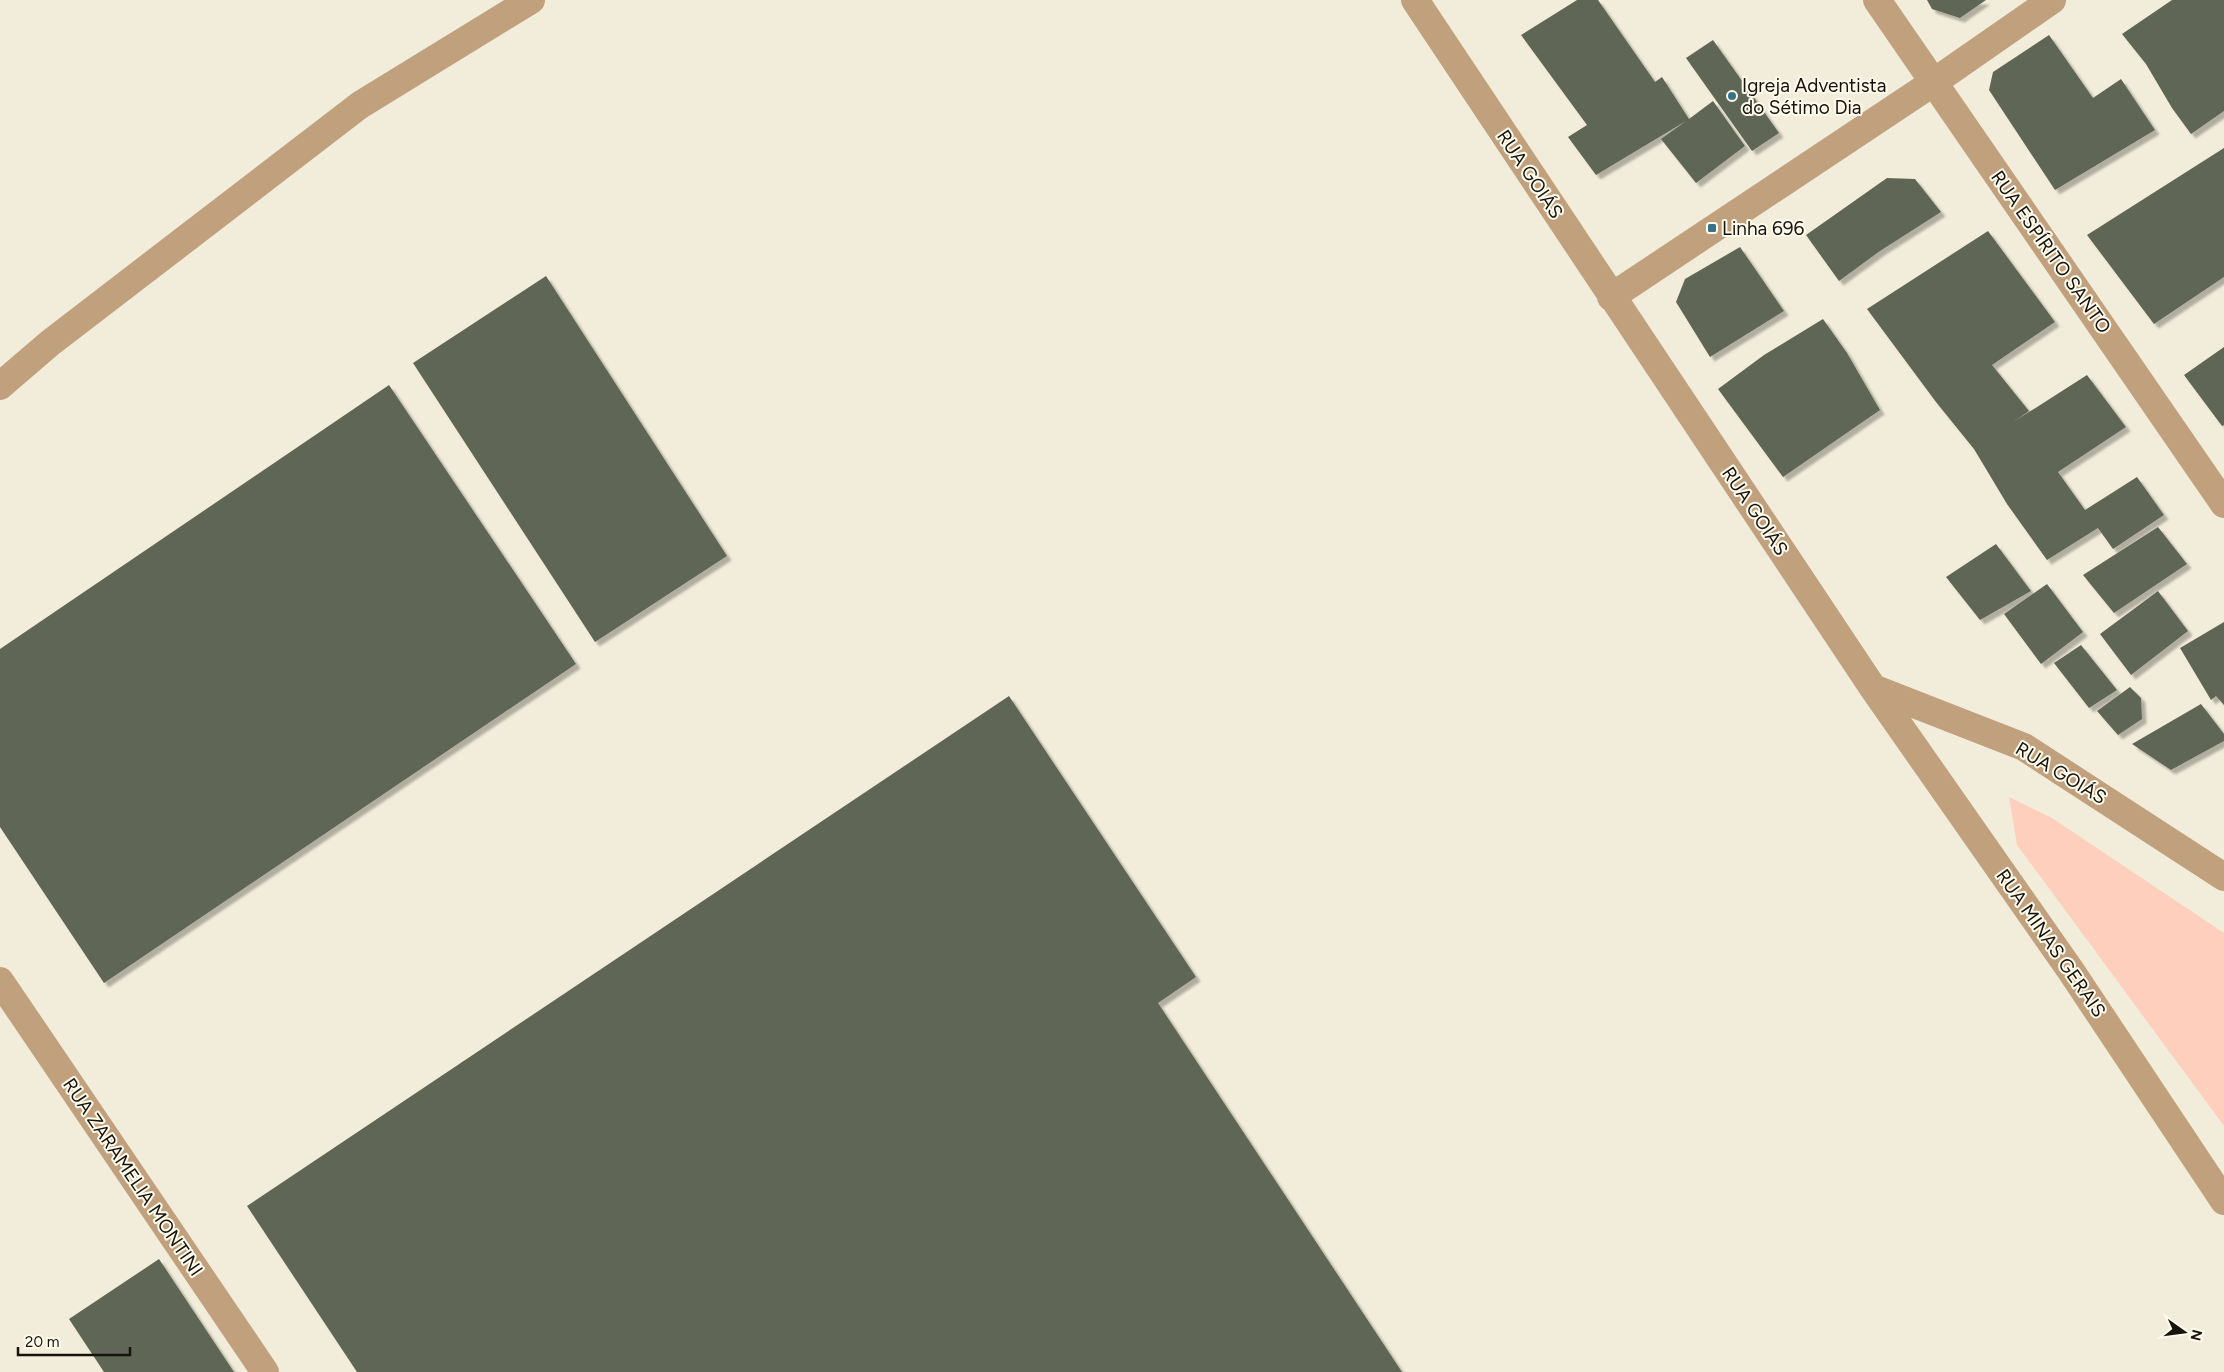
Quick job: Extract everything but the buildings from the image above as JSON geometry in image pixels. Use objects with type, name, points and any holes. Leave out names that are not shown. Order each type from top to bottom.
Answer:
[{"type":"street","points":[[0,386],[50,343],[360,105],[531,0]]},
{"type":"street","name":"RUA GOIÁS","points":[[1415,0],[1873,688],[2024,747],[2224,877]]},
{"type":"street","name":"RUA ESPÍRITO SANTO","points":[[1877,0],[2224,504]]},
{"type":"street","points":[[1612,297],[1934,82],[2052,0]]},
{"type":"street","name":"RUA MINAS GERAIS","points":[[1873,688],[2071,971],[2224,1201]]},
{"type":"street","name":"RUA ZARAMELIA MONTINI","points":[[0,981],[265,1372]]},
{"type":"shaded area","points":[[2009,797],[2052,818],[2224,933],[2224,1126],[2017,845]]},
{"type":"place","name":"Igreja Adventista do Sétimo Dia","points":[[1732,96]]},
{"type":"place","name":"Linha 696","points":[[1712,228]]}]
